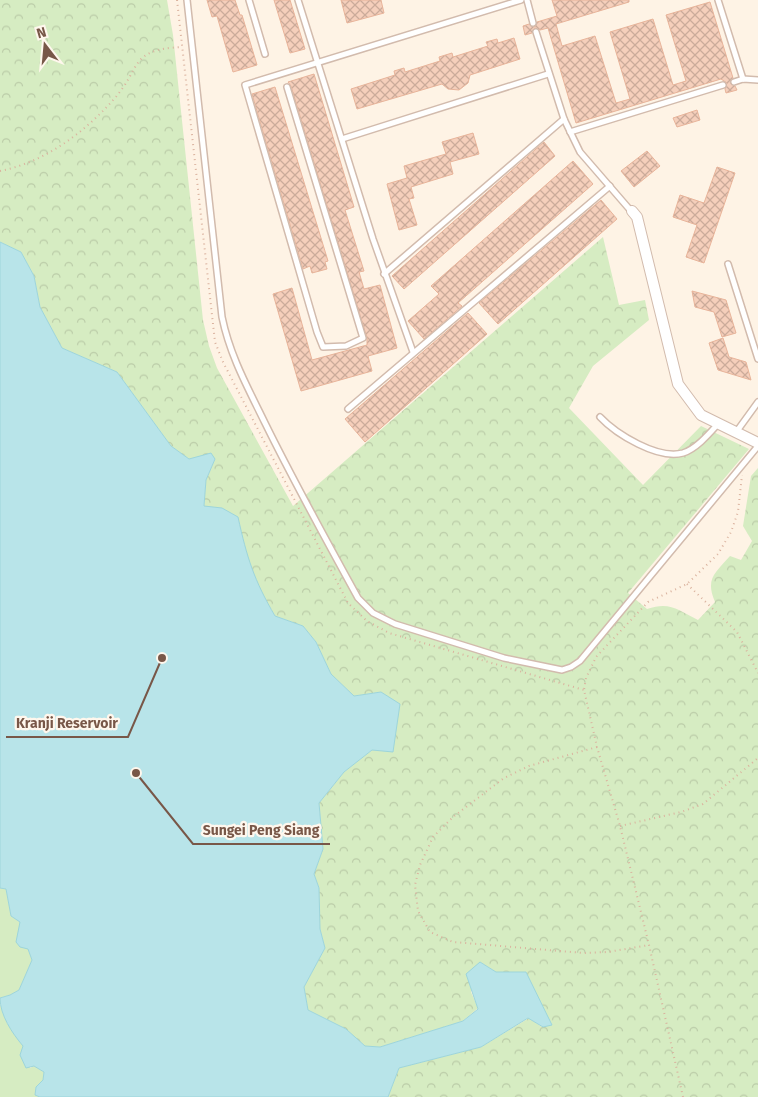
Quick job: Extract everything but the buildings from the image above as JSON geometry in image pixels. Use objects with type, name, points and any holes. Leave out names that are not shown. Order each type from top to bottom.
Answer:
[{"type":"street","points":[[632,212],[636,217],[678,384],[701,415],[737,431],[758,444]]},
{"type":"lane","points":[[188,0],[222,317],[227,340],[234,361],[285,464],[358,598],[373,613],[395,624],[504,658],[562,670],[571,667],[580,660],[758,444]]},
{"type":"lane","points":[[249,0],[265,54]]},
{"type":"lane","points":[[298,0],[384,274],[413,352]]},
{"type":"lane","points":[[287,87],[363,338],[346,346],[323,347],[317,332],[245,85],[521,0]]},
{"type":"lane","points":[[527,0],[534,23]]},
{"type":"lane","points":[[718,0],[743,79]]},
{"type":"lane","points":[[536,32],[564,119],[580,152],[632,212]]},
{"type":"lane","points":[[342,139],[548,74]]},
{"type":"lane","points":[[734,82],[743,79],[758,80]]},
{"type":"lane","points":[[570,132],[723,85]]},
{"type":"lane","points":[[384,274],[564,119]]},
{"type":"lane","points":[[348,409],[610,186]]},
{"type":"lane","points":[[728,264],[758,359]]},
{"type":"lane","points":[[737,431],[758,402]]},
{"type":"lane","points":[[600,417],[609,427],[638,444],[649,449],[674,454],[683,453],[692,448],[718,424]]},
{"type":"path","points":[[177,0],[215,342],[223,362],[348,603],[367,621],[390,632],[584,690]]},
{"type":"path","points":[[0,171],[28,164],[52,152],[87,125],[116,98],[135,64],[148,53],[163,48],[181,46]]},
{"type":"path","points":[[683,1097],[649,945],[584,690],[586,678],[596,657],[648,602],[687,584],[718,554],[731,532],[738,512],[742,492],[742,465]]},
{"type":"path","points":[[687,584],[737,632],[758,673]]},
{"type":"path","points":[[597,747],[529,766],[504,778],[453,817],[434,837],[420,864],[415,885],[418,911],[430,932],[453,942],[584,953],[608,952],[649,945]]},
{"type":"path","points":[[620,826],[681,812],[703,804],[758,758]]},
{"type":"green space","points":[[0,0],[167,0],[173,35],[203,320],[209,346],[217,368],[293,506],[603,237],[619,305],[645,300],[649,320],[593,366],[569,408],[643,485],[701,426],[749,449],[628,593],[647,609],[668,606],[698,620],[715,602],[711,582],[716,572],[730,556],[741,560],[752,541],[743,526],[751,476],[758,468],[758,1097],[388,1097],[399,1068],[481,1047],[529,1018],[542,1027],[526,972],[496,972],[480,962],[471,992],[478,1008],[463,1021],[380,1047],[365,1046],[346,1029],[308,1010],[304,987],[325,948],[320,929],[319,888],[314,874],[323,849],[319,803],[344,772],[372,750],[381,692],[354,696],[331,674],[316,642],[303,626],[275,616],[256,583],[246,555],[222,508],[204,507],[206,480],[215,459],[189,459],[171,446],[117,372],[62,348],[40,307],[34,276],[21,252],[0,242]]},
{"type":"green space","points":[[0,888],[6,889],[11,916],[20,922],[32,960],[19,990],[0,998]]},
{"type":"green space","points":[[0,1004],[7,1023],[23,1046],[30,1068],[34,1066],[44,1072],[43,1080],[36,1087],[35,1094],[40,1097],[0,1097]]},
{"type":"water","points":[[0,242],[21,252],[34,276],[40,307],[62,348],[117,372],[171,446],[189,459],[211,453],[215,459],[206,480],[204,506],[222,508],[238,517],[252,568],[275,616],[303,626],[316,642],[331,674],[354,696],[381,692],[400,704],[393,752],[372,750],[344,772],[319,803],[323,849],[314,874],[319,888],[320,929],[325,948],[304,987],[308,1010],[346,1029],[365,1046],[380,1047],[463,1021],[478,1009],[466,974],[480,962],[496,972],[526,972],[552,1025],[543,1027],[528,1018],[481,1047],[399,1068],[388,1097],[40,1097],[35,1095],[36,1087],[43,1080],[44,1072],[34,1066],[26,1068],[20,1055],[23,1046],[7,1024],[0,998],[19,990],[32,960],[28,949],[20,947],[16,942],[20,922],[11,916],[6,889],[0,888]]},
{"type":"place","name":"Kranji Reservoir","points":[[162,658]]},
{"type":"place","name":"Sungei Peng Siang","points":[[136,773]]}]
